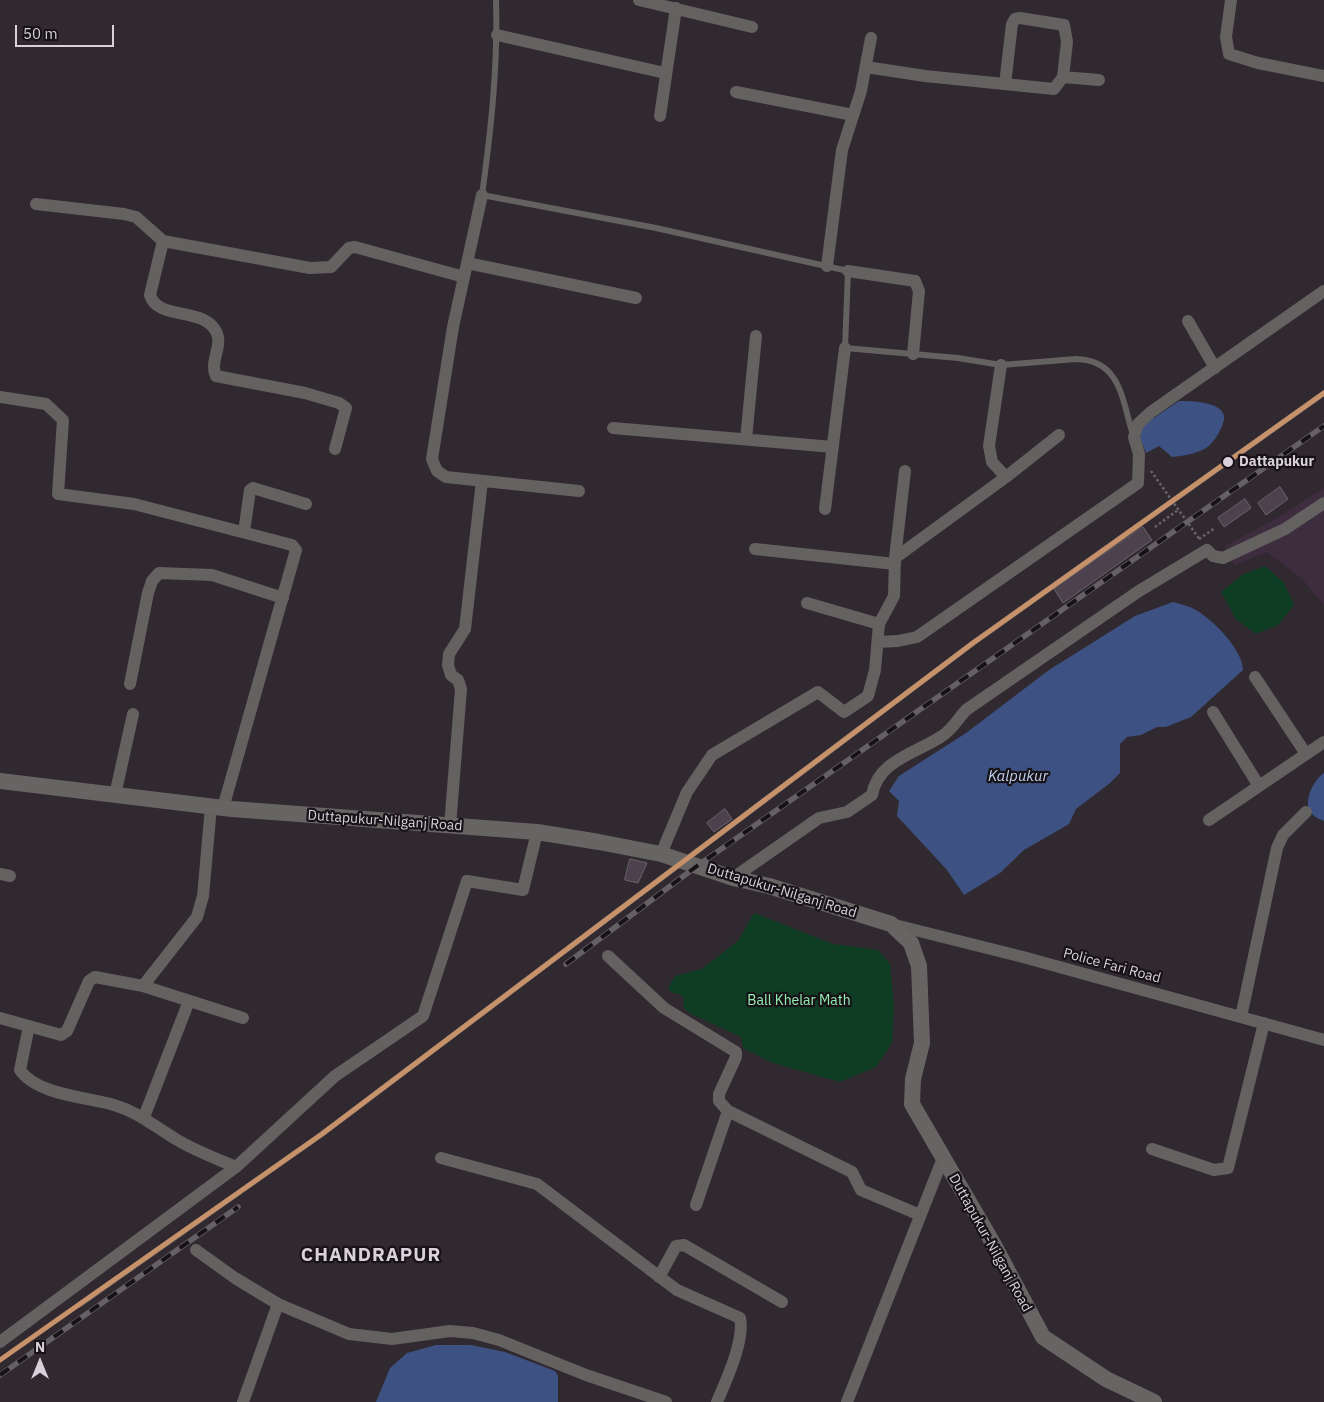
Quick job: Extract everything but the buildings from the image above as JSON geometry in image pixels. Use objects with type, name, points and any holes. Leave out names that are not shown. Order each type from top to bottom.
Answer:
[{"type":"main road","name":"Duttapukur-Nilganj Road","points":[[0,781],[217,808],[537,832],[661,854],[733,878],[769,886],[891,924],[911,943],[919,966],[922,1042],[913,1080],[912,1104],[994,1245],[1043,1337],[1106,1379],[1154,1402]]},
{"type":"street","points":[[639,0],[752,27]]},
{"type":"street","points":[[1231,0],[1226,37],[1229,54],[1258,63],[1324,76]]},
{"type":"street","points":[[660,116],[676,8]]},
{"type":"street","points":[[866,67],[1004,84],[1054,89],[1063,77],[1067,42],[1064,25],[1015,19],[1012,24],[1004,84]]},
{"type":"street","points":[[497,35],[665,73]]},
{"type":"street","points":[[827,266],[842,150],[866,67],[871,38]]},
{"type":"street","points":[[1063,77],[1099,80]]},
{"type":"street","points":[[736,92],[853,115]]},
{"type":"street","points":[[482,195],[453,327],[432,459],[437,471],[446,477],[578,491]]},
{"type":"street","points":[[36,204],[136,217],[163,240],[310,268],[325,269],[331,267],[349,248],[355,247],[464,277]]},
{"type":"street","points":[[163,240],[150,295],[152,303],[158,307],[197,316],[213,326],[220,341],[214,368],[216,376],[219,378],[305,393],[339,403],[346,408],[335,449]]},
{"type":"street","points":[[467,264],[636,298]]},
{"type":"street","points":[[848,271],[915,281],[919,292],[914,354]]},
{"type":"street","points":[[878,642],[898,641],[916,637],[1138,483],[1139,454],[1134,437],[1138,424],[1151,412],[1324,291]]},
{"type":"street","points":[[1188,321],[1215,368]]},
{"type":"street","points":[[746,439],[756,336]]},
{"type":"street","points":[[825,509],[845,348]]},
{"type":"street","points":[[1001,365],[989,446],[992,462],[1006,477]]},
{"type":"street","points":[[0,397],[46,404],[63,420],[58,494],[134,504],[292,545],[296,550],[283,598],[217,808],[203,896],[198,912],[143,986]]},
{"type":"street","points":[[613,428],[833,447]]},
{"type":"street","points":[[755,549],[895,561],[1059,435]]},
{"type":"street","points":[[661,854],[687,792],[712,756],[818,692],[844,712],[868,696],[875,670],[879,624],[894,596],[895,561],[905,471]]},
{"type":"street","points":[[450,826],[461,689],[458,680],[451,675],[448,665],[449,654],[465,629],[482,481]]},
{"type":"street","points":[[244,532],[250,490],[253,488],[306,504]]},
{"type":"street","points":[[733,878],[819,818],[847,812],[872,795],[873,787],[893,762],[943,736],[966,710],[1139,591],[1207,550],[1213,556],[1223,558],[1285,529],[1324,503]]},
{"type":"street","points":[[130,684],[148,592],[152,581],[159,573],[212,575],[283,598]]},
{"type":"street","points":[[807,603],[879,624]]},
{"type":"street","points":[[1255,677],[1306,754]]},
{"type":"street","points":[[1213,712],[1259,786]]},
{"type":"street","points":[[115,795],[133,714]]},
{"type":"street","points":[[1209,820],[1324,742]]},
{"type":"street","points":[[1241,1017],[1277,848],[1283,836],[1306,812]]},
{"type":"street","points":[[0,1342],[236,1167],[335,1076],[423,1016],[467,881],[523,890],[537,832]]},
{"type":"street","name":"Police Fari Road","points":[[891,924],[1324,1040]]},
{"type":"street","points":[[608,956],[664,1008],[736,1052],[736,1056],[719,1094],[719,1101],[728,1111],[852,1172],[861,1190],[920,1216]]},
{"type":"street","points":[[0,1018],[61,1035],[67,1031],[89,981],[95,977],[143,986],[243,1018]]},
{"type":"street","points":[[144,1117],[189,1001]]},
{"type":"street","points":[[1152,1149],[1214,1170],[1228,1168],[1264,1023]]},
{"type":"street","points":[[29,1026],[20,1070],[22,1072],[50,1090],[116,1106],[144,1117],[174,1138],[236,1167]]},
{"type":"street","points":[[696,1206],[728,1111]]},
{"type":"street","points":[[441,1158],[537,1184],[677,1290],[740,1318],[740,1329],[732,1363],[717,1402]]},
{"type":"street","points":[[847,1402],[943,1158]]},
{"type":"street","points":[[659,1276],[676,1246],[684,1245],[782,1302]]},
{"type":"street","points":[[196,1250],[235,1278],[278,1304],[349,1334],[392,1339],[450,1331],[473,1333],[499,1340],[586,1375],[666,1402]]},
{"type":"street","points":[[243,1402],[278,1304]]},
{"type":"lane","points":[[496,0],[497,35],[494,110],[482,195],[665,230],[848,271],[845,348],[914,354],[1001,365],[1076,359],[1086,359],[1104,365],[1115,377],[1134,437]]},
{"type":"path","points":[[1151,472],[1199,539],[1215,528]]},
{"type":"path","points":[[1155,527],[1178,510]]},
{"type":"shaded area","points":[[1324,488],[1324,605],[1301,578],[1267,552],[1235,565],[1225,546],[1277,518]]},
{"type":"green space","points":[[1265,566],[1284,583],[1294,605],[1278,625],[1256,634],[1236,619],[1221,592],[1242,575]]},
{"type":"green space","name":"Ball Khelar Math","points":[[754,913],[833,944],[878,950],[890,964],[894,1006],[892,1043],[876,1067],[840,1082],[773,1063],[743,1048],[741,1037],[689,1013],[683,1007],[684,998],[677,993],[672,993],[668,988],[675,976],[702,969],[738,941]]},
{"type":"water","points":[[1179,401],[1211,404],[1218,408],[1224,418],[1217,435],[1211,444],[1198,452],[1172,457],[1159,446],[1146,453],[1140,438],[1142,426]]},
{"type":"water","name":"Kalpukur","points":[[1173,602],[1196,610],[1211,621],[1233,645],[1242,662],[1243,670],[1191,717],[1166,727],[1157,727],[1141,735],[1127,737],[1120,744],[1120,773],[1076,809],[1069,824],[1024,850],[1000,873],[964,895],[947,870],[897,816],[899,801],[889,791],[899,776],[966,733],[1049,670],[1135,616]]},
{"type":"water","points":[[1324,773],[1324,821],[1313,815],[1308,805],[1308,799],[1316,781]]},
{"type":"water","points":[[436,1345],[471,1345],[505,1352],[555,1371],[558,1376],[558,1402],[376,1402],[390,1368],[407,1353]]},
{"type":"railway","points":[[79,1305],[322,1134],[973,643],[1324,393]]},
{"type":"railway","points":[[566,964],[697,866],[1324,426]]},
{"type":"railway","points":[[0,1375],[238,1207]]},
{"type":"transit line","points":[[0,1360],[322,1134],[973,643],[1324,393]]},
{"type":"place","name":"Dattapukur","points":[[1228,462]]},
{"type":"district","name":"CHANDRAPUR","points":[[371,1256]]}]
